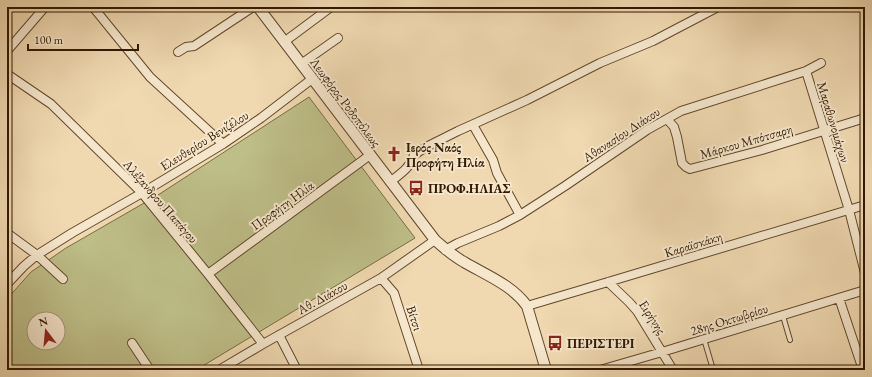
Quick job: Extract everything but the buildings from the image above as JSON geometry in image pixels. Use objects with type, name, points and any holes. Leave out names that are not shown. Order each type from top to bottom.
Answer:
[{"type":"street","points":[[7,51],[45,7]]},
{"type":"street","points":[[93,7],[150,77],[223,144]]},
{"type":"street","points":[[178,52],[186,47],[194,46],[253,7]]},
{"type":"street","name":"Λεωφόρος Ροδοπόλεως","points":[[258,7],[434,240],[445,250],[512,290],[527,306],[546,370]]},
{"type":"street","points":[[284,42],[331,7]]},
{"type":"street","points":[[390,182],[409,166],[413,160],[414,154],[447,136],[563,83],[600,63],[653,40],[718,7]]},
{"type":"street","points":[[300,64],[338,38]]},
{"type":"street","name":"Αθανασίου Διάκου","points":[[445,250],[520,215],[647,130],[680,111],[806,71],[821,63]]},
{"type":"street","name":"Μαραθωνομάχων","points":[[806,71],[849,210],[865,273]]},
{"type":"street","name":"Αλέξανδρου Παπάγου","points":[[7,74],[51,104],[142,193],[263,344]]},
{"type":"street","name":"Ελευθερίου Βενιζέλου","points":[[7,284],[37,255],[223,144],[261,118],[312,79]]},
{"type":"street","name":"Μάρκου Μπότσαρη","points":[[667,119],[674,127],[682,163],[690,169],[762,150],[865,118]]},
{"type":"street","points":[[473,125],[493,160],[497,173],[520,215]]},
{"type":"street","name":"Προφήτη Ηλία","points":[[208,274],[370,155]]},
{"type":"street","name":"Καραϊσκάκη","points":[[527,306],[865,205]]},
{"type":"street","points":[[7,233],[37,255],[63,279]]},
{"type":"street","name":"Αθ. Διάκου","points":[[219,370],[381,278],[434,240]]},
{"type":"street","name":"Βίτσι","points":[[381,278],[394,293],[419,370]]},
{"type":"street","name":"Ειρήνης","points":[[608,282],[637,311],[673,370]]},
{"type":"street","name":"28ης Οκτωβρίου","points":[[600,370],[865,290]]},
{"type":"street","points":[[840,298],[863,370]]},
{"type":"street","points":[[279,335],[298,370]]},
{"type":"street","points":[[132,343],[150,370]]},
{"type":"lane","points":[[783,316],[790,340]]},
{"type":"lane","points":[[704,339],[712,366]]},
{"type":"green space","points":[[309,97],[415,238],[196,370],[7,370],[7,299],[31,272],[66,248],[158,195]]},
{"type":"place","name":"Ιερός Ναός Προφήτη Ηλία","points":[[394,154]]},
{"type":"place","name":"ΠΡΟΦ.ΗΛΙΑΣ","points":[[416,188]]},
{"type":"place","name":"ΠΕΡΙΣΤΕΡΙ","points":[[555,343]]}]
